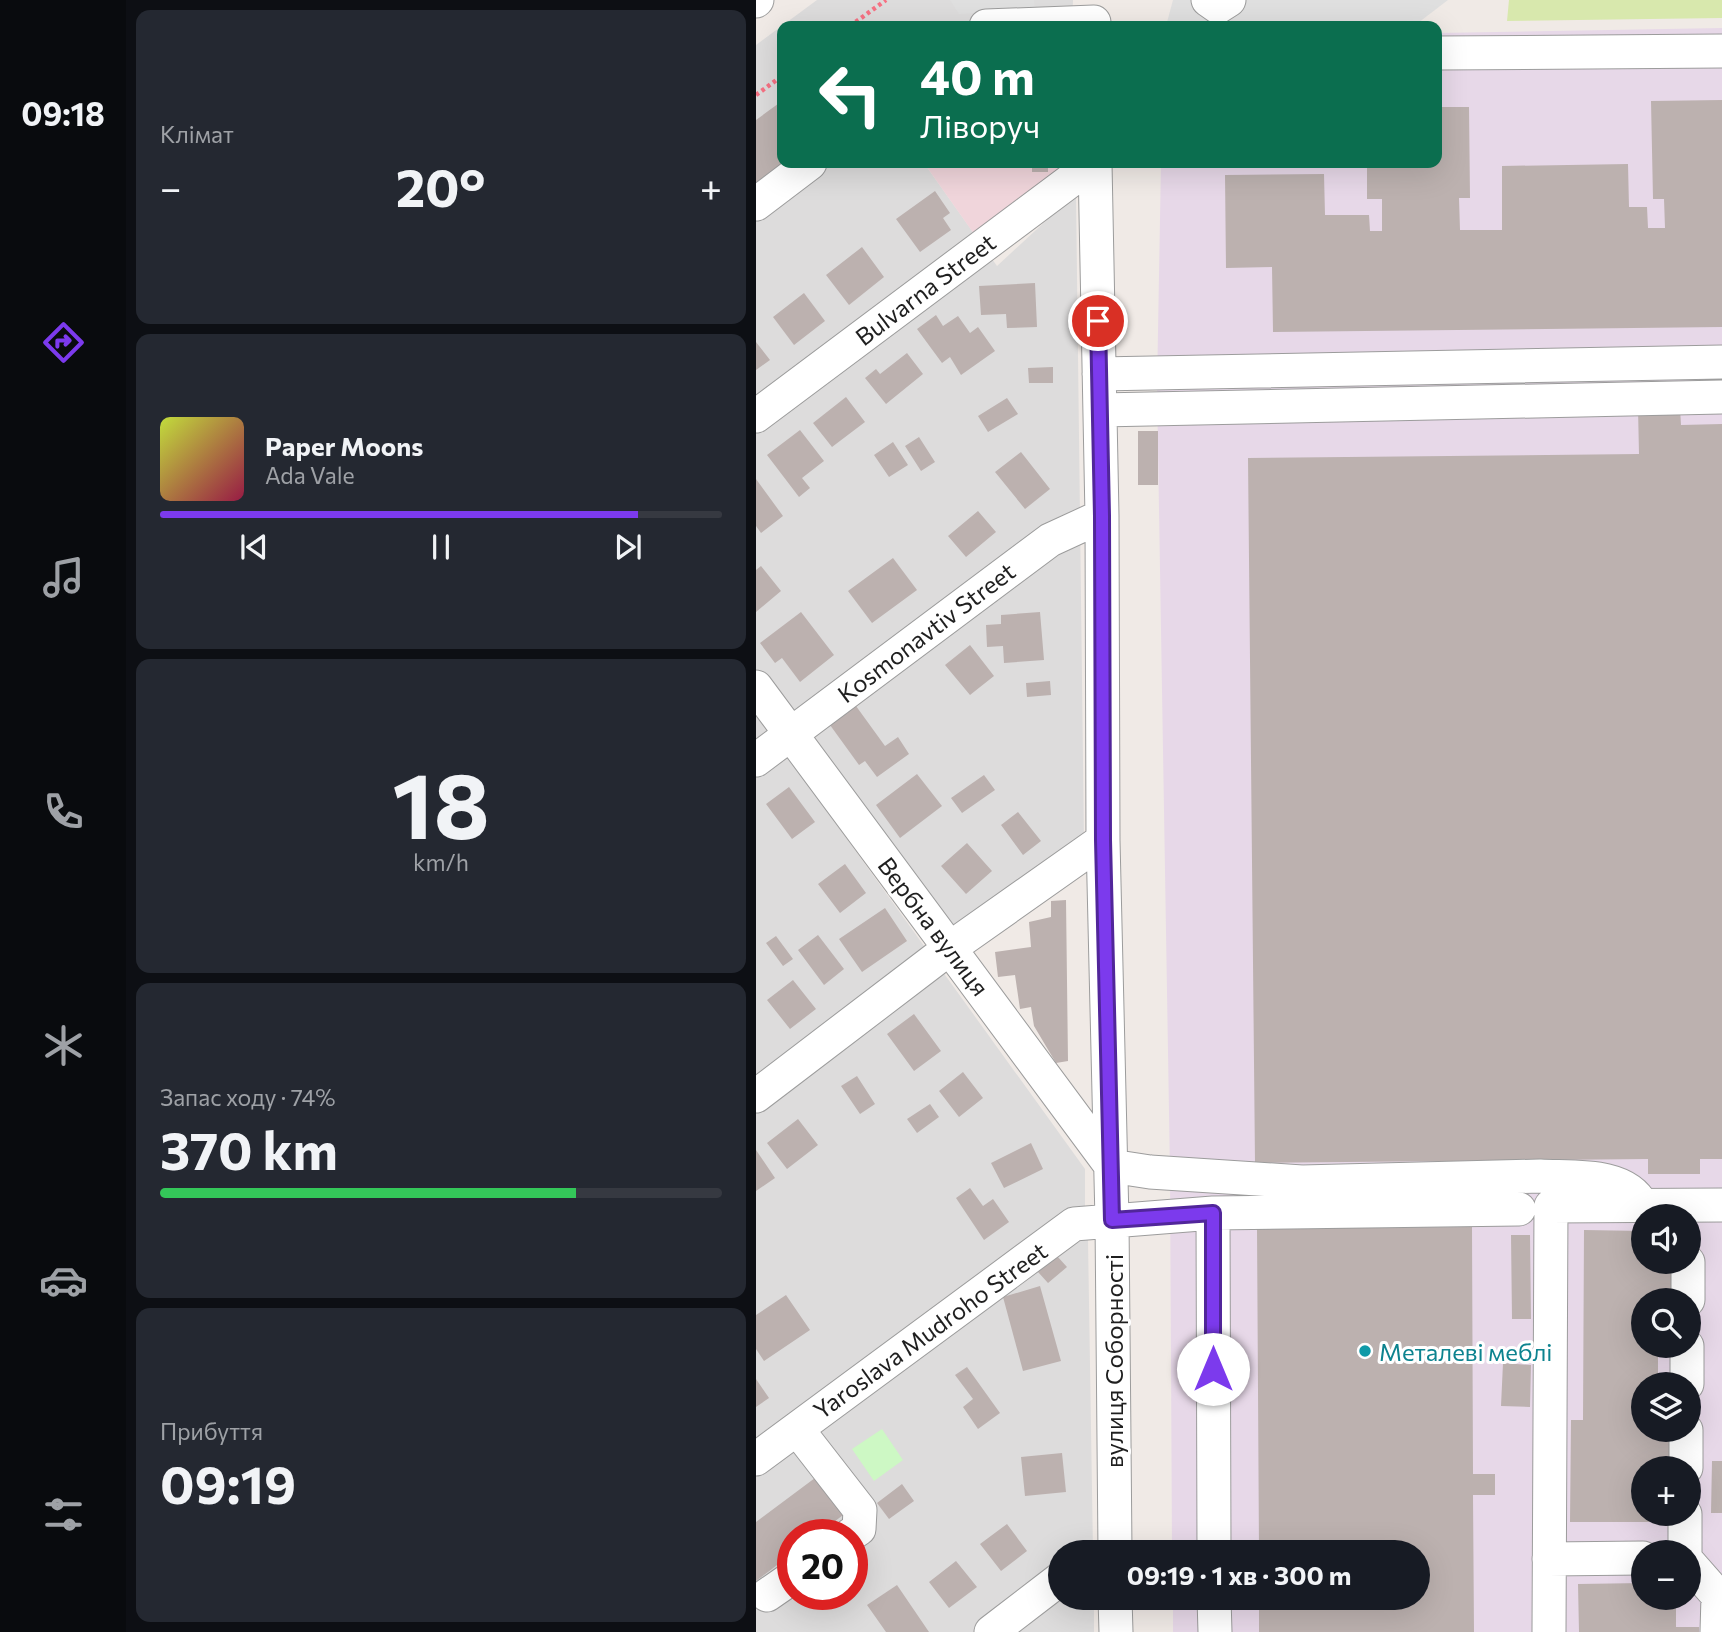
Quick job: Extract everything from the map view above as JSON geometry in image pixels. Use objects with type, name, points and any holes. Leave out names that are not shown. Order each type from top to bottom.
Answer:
[{"type":"street","points":[[1208,0],[1218,7],[1229,0]]},
{"type":"street","points":[[1040,21],[1093,16]]},
{"type":"street","points":[[1442,53],[1722,51]]},
{"type":"street","points":[[756,204],[803,168]]},
{"type":"street","name":"Bulvarna Street","points":[[756,416],[1088,168]]},
{"type":"street","name":"вулиця Соборності","points":[[1095,168],[1115,1540]]},
{"type":"street","points":[[1099,374],[1722,362]]},
{"type":"street","points":[[1100,410],[1722,397]]},
{"type":"street","name":"Kosmonavtiv Street","points":[[756,760],[1050,540],[1102,516]]},
{"type":"street","name":"Вербна вулиця","points":[[756,687],[1111,1166]]},
{"type":"street","points":[[756,1096],[950,948],[1103,840]]},
{"type":"street","points":[[1111,1166],[1150,1172],[1301,1182],[1540,1176],[1577,1178],[1626,1186],[1637,1195],[1642,1204]]},
{"type":"street","points":[[1549,1632],[1550,1206],[1631,1205]]},
{"type":"street","points":[[1701,1209],[1722,1205]]},
{"type":"street","name":"Yaroslava Mudroho Street","points":[[756,1459],[1074,1224],[1213,1213],[1520,1209]]},
{"type":"street","points":[[1213,1213],[1214,1540]]},
{"type":"street","points":[[797,1429],[860,1510],[860,1519]]},
{"type":"street","points":[[1549,1559],[1631,1558]]},
{"type":"street","points":[[1701,1575],[1720,1595],[1717,1632]]},
{"type":"street","points":[[990,1632],[1048,1588]]},
{"type":"street","points":[[1115,1610],[1116,1632]]},
{"type":"street","points":[[1214,1610],[1215,1632]]},
{"type":"path","points":[[857,21],[886,0]]},
{"type":"path","points":[[756,95],[777,80]]},
{"type":"shaded area","points":[[817,0],[1073,0],[1072,21],[789,21]]},
{"type":"shaded area","points":[[950,0],[1034,0],[1035,9],[959,14]]},
{"type":"shaded area","points":[[1173,0],[1448,0],[1421,21],[1167,21]]},
{"type":"shaded area","points":[[1722,28],[1722,1632],[1173,1632],[1173,1610],[1430,1610],[1430,1540],[1172,1540],[1170,1172],[1157,388],[1161,168],[1442,168],[1442,33]]},
{"type":"shaded area","points":[[777,30],[777,168],[928,168],[997,266],[1076,193],[1084,841],[951,939],[756,671],[756,45]]},
{"type":"shaded area","points":[[928,168],[1065,168],[979,241]]},
{"type":"shaded area","points":[[756,713],[1085,1169],[1085,1210],[756,1443]]},
{"type":"shaded area","points":[[1068,1237],[1088,1240],[1093,1540],[1048,1540],[1048,1610],[1094,1610],[1094,1632],[756,1632],[756,1468]]},
{"type":"green space","points":[[1509,0],[1722,0],[1722,18],[1507,21]]},
{"type":"green space","points":[[882,1429],[903,1460],[874,1481],[852,1449]]},
{"type":"building","points":[[1722,100],[1722,327],[1273,332],[1272,267],[1226,268],[1225,175],[1324,174],[1325,215],[1369,215],[1370,231],[1382,231],[1382,199],[1367,199],[1367,168],[1442,168],[1442,107],[1469,107],[1470,198],[1459,198],[1460,230],[1502,230],[1502,166],[1628,164],[1629,207],[1647,207],[1648,228],[1665,228],[1664,199],[1653,199],[1651,101]]},
{"type":"building","points":[[777,105],[777,168],[785,168],[756,189],[756,120]]},
{"type":"building","points":[[1032,168],[1048,168],[1048,172],[1032,172]]},
{"type":"building","points":[[935,191],[950,213],[943,218],[951,230],[920,252],[896,219]]},
{"type":"building","points":[[862,247],[884,277],[849,305],[826,275]]},
{"type":"building","points":[[1035,283],[1037,327],[1007,328],[1006,314],[981,315],[979,286]]},
{"type":"building","points":[[804,293],[825,321],[794,345],[773,317]]},
{"type":"building","points":[[936,315],[943,326],[958,316],[970,333],[978,327],[995,351],[961,375],[950,357],[942,363],[917,329]]},
{"type":"building","points":[[756,342],[770,360],[756,370]]},
{"type":"building","points":[[907,353],[923,374],[886,404],[865,378],[876,369],[880,374]]},
{"type":"building","points":[[1053,367],[1053,383],[1029,383],[1028,368]]},
{"type":"building","points":[[846,397],[865,422],[832,447],[813,423]]},
{"type":"building","points":[[1007,398],[1018,414],[988,432],[978,416]]},
{"type":"building","points":[[1638,408],[1680,408],[1681,425],[1722,424],[1722,1159],[1700,1159],[1700,1174],[1648,1174],[1648,1159],[1255,1163],[1248,458],[1639,454]]},
{"type":"building","points":[[800,430],[824,461],[802,478],[810,488],[799,497],[767,455]]},
{"type":"building","points":[[1138,431],[1158,431],[1158,485],[1138,485]]},
{"type":"building","points":[[919,437],[935,462],[921,471],[905,446]]},
{"type":"building","points":[[893,442],[908,465],[889,477],[874,455]]},
{"type":"building","points":[[1021,452],[1050,489],[1025,509],[995,472]]},
{"type":"building","points":[[756,479],[783,516],[761,533],[756,526]]},
{"type":"building","points":[[978,511],[996,532],[966,557],[948,536]]},
{"type":"building","points":[[893,558],[917,590],[872,623],[848,591]]},
{"type":"building","points":[[761,566],[781,591],[756,612],[756,570]]},
{"type":"building","points":[[801,612],[834,655],[800,682],[782,658],[775,663],[760,643]]},
{"type":"building","points":[[1040,612],[1044,660],[1004,663],[1003,646],[987,647],[986,625],[1001,624],[1001,615]]},
{"type":"building","points":[[970,645],[994,676],[970,695],[945,665]]},
{"type":"building","points":[[1050,681],[1051,695],[1027,697],[1026,683]]},
{"type":"building","points":[[856,706],[885,746],[898,737],[909,754],[877,777],[865,761],[859,765],[830,725]]},
{"type":"building","points":[[917,774],[942,806],[900,838],[876,805]]},
{"type":"building","points":[[984,775],[995,790],[962,813],[951,798]]},
{"type":"building","points":[[789,787],[815,822],[792,839],[766,804]]},
{"type":"building","points":[[1018,812],[1041,841],[1023,855],[1001,825]]},
{"type":"building","points":[[967,843],[992,871],[966,894],[941,866]]},
{"type":"building","points":[[845,864],[866,893],[840,913],[818,884]]},
{"type":"building","points":[[1066,900],[1068,1061],[1056,1063],[1034,1026],[1031,1007],[1020,1009],[1015,975],[998,977],[995,952],[1031,947],[1029,922],[1051,917],[1051,901]]},
{"type":"building","points":[[885,908],[907,941],[862,972],[839,939]]},
{"type":"building","points":[[818,935],[844,969],[824,985],[798,950]]},
{"type":"building","points":[[776,936],[793,959],[783,966],[766,943]]},
{"type":"building","points":[[793,980],[816,1009],[790,1029],[767,1000]]},
{"type":"building","points":[[914,1014],[941,1051],[914,1071],[887,1034]]},
{"type":"building","points":[[963,1072],[983,1098],[959,1117],[939,1091]]},
{"type":"building","points":[[857,1076],[875,1104],[860,1114],[841,1086]]},
{"type":"building","points":[[930,1104],[939,1117],[917,1133],[907,1119]]},
{"type":"building","points":[[798,1119],[818,1145],[787,1169],[767,1143]]},
{"type":"building","points":[[1031,1143],[1043,1169],[1004,1188],[991,1163]]},
{"type":"building","points":[[756,1150],[775,1178],[756,1191]]},
{"type":"building","points":[[970,1188],[983,1206],[993,1199],[1009,1222],[984,1240],[956,1198]]},
{"type":"building","name":"Металеві меблі","points":[[1472,1227],[1473,1474],[1495,1474],[1495,1495],[1473,1495],[1474,1632],[1259,1632],[1259,1610],[1430,1610],[1430,1540],[1259,1540],[1257,1228]]},
{"type":"building","points":[[1584,1230],[1631,1231],[1631,1274],[1681,1274],[1681,1288],[1631,1288],[1631,1358],[1658,1358],[1658,1372],[1631,1372],[1631,1442],[1675,1442],[1675,1456],[1631,1456],[1631,1522],[1570,1522],[1571,1420],[1583,1420]]},
{"type":"building","points":[[1511,1235],[1530,1235],[1531,1319],[1512,1319]]},
{"type":"building","points":[[1057,1256],[1067,1267],[1048,1283],[1038,1272]]},
{"type":"building","points":[[1040,1286],[1061,1361],[1023,1371],[1003,1297]]},
{"type":"building","points":[[786,1295],[810,1330],[764,1361],[756,1349],[756,1315]]},
{"type":"building","points":[[1503,1363],[1531,1365],[1530,1407],[1501,1406]]},
{"type":"building","points":[[967,1367],[1000,1413],[978,1429],[963,1407],[973,1399],[955,1375]]},
{"type":"building","points":[[756,1379],[769,1398],[756,1407]]},
{"type":"building","points":[[1062,1453],[1066,1492],[1025,1496],[1021,1457]]},
{"type":"building","points":[[1712,1461],[1722,1461],[1722,1513],[1711,1513]]},
{"type":"building","points":[[819,1475],[847,1512],[838,1519],[777,1519],[777,1565],[756,1581],[756,1522]]},
{"type":"building","points":[[902,1484],[914,1501],[889,1519],[877,1503]]},
{"type":"building","points":[[1007,1524],[1027,1551],[1001,1571],[980,1544]]},
{"type":"building","points":[[956,1561],[977,1587],[949,1608],[929,1582]]},
{"type":"building","points":[[1631,1583],[1631,1610],[1676,1610],[1676,1627],[1699,1627],[1699,1632],[1579,1632],[1578,1584]]},
{"type":"building","points":[[897,1585],[929,1632],[886,1632],[868,1604]]},
{"type":"place","name":"Металеві меблі","points":[[1365,1351]]},
{"type":"route","points":[[1098,321],[1102,516],[1103,840],[1112,1220],[1213,1213],[1213,1369]]}]
